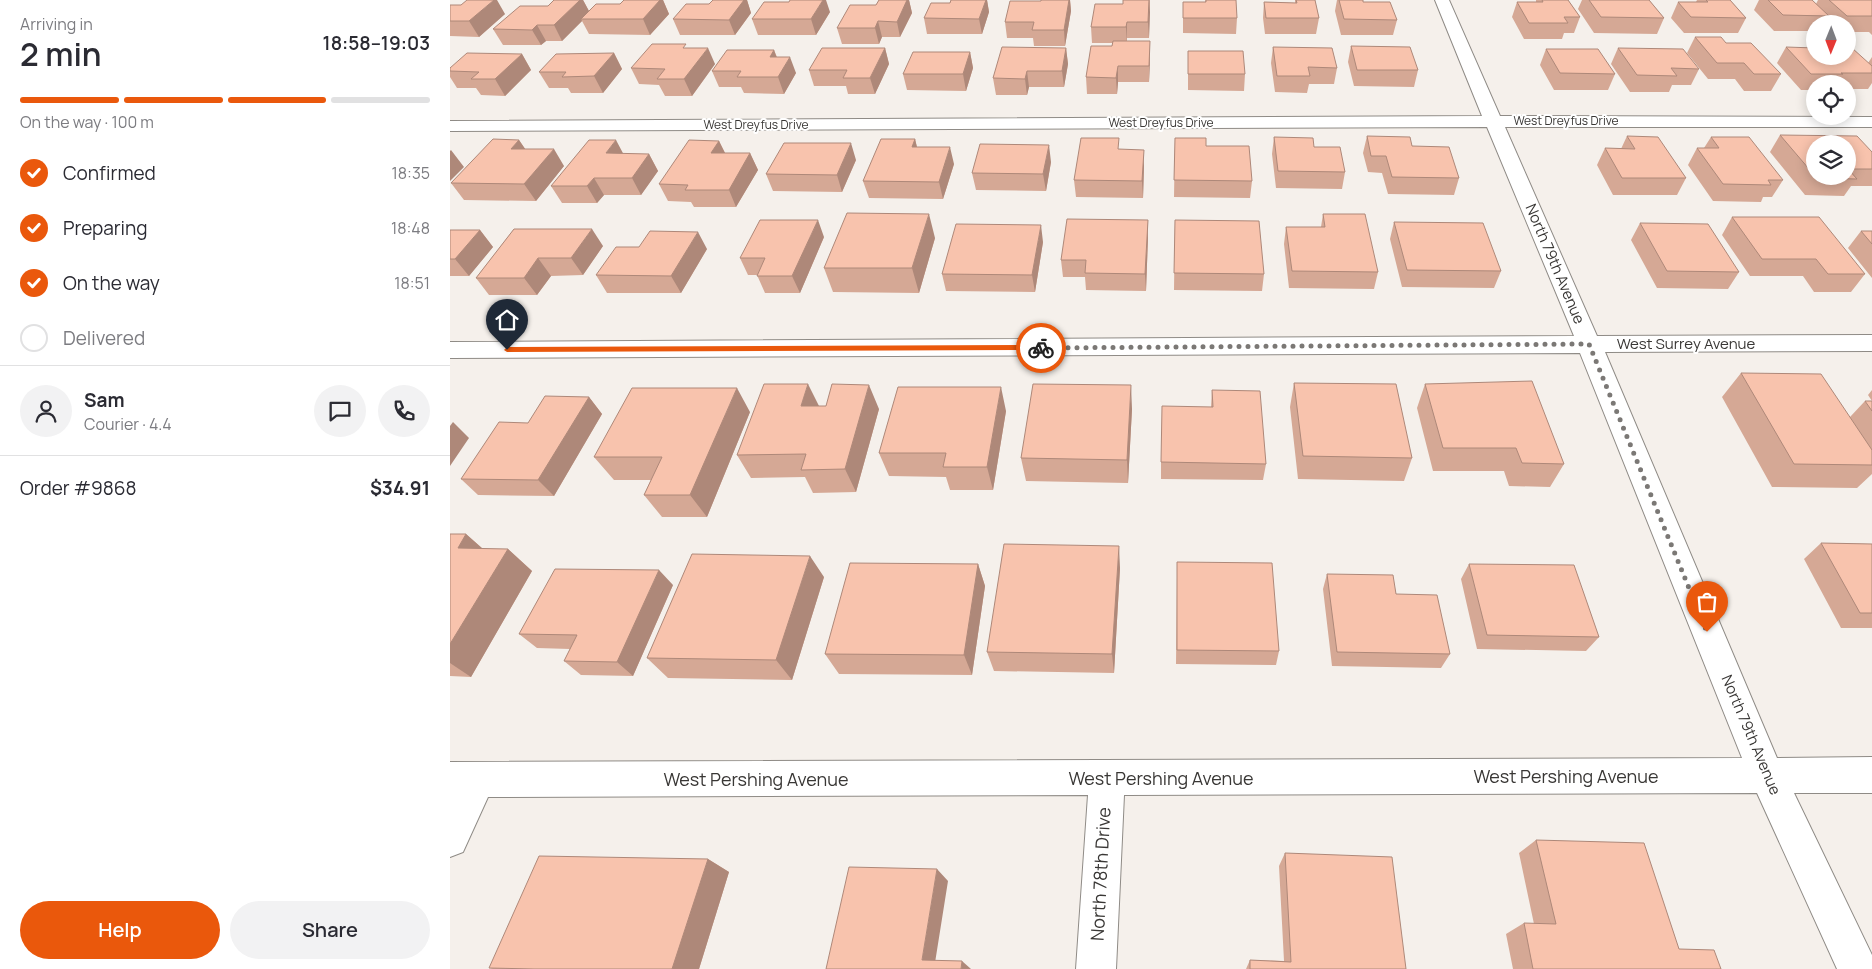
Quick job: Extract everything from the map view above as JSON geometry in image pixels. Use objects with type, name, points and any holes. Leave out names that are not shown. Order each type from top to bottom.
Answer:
[{"type":"street","name":"North 79th Avenue","points":[[1442,0],[1589,344],[1766,776],[1858,969]]},
{"type":"street","name":"West Dreyfus Drive","points":[[450,126],[1796,120],[1872,122]]},
{"type":"street","name":"West Surrey Avenue","points":[[450,350],[1872,344]]},
{"type":"street","name":"West Pershing Avenue","points":[[464,780],[1872,775]]},
{"type":"street","name":"North 78th Drive","points":[[1096,969],[1107,779]]},
{"type":"street","points":[[450,839],[464,780]]},
{"type":"building","points":[[467,0],[494,0],[469,21],[450,21],[450,5],[461,5]]},
{"type":"building","points":[[554,0],[580,0],[554,25],[537,25],[532,30],[493,29],[520,6],[548,6]]},
{"type":"building","points":[[624,0],[660,0],[643,19],[581,19],[596,4],[620,4]]},
{"type":"building","points":[[713,0],[744,0],[729,20],[673,19],[686,4],[709,4]]},
{"type":"building","points":[[790,0],[823,0],[811,19],[752,19],[764,2],[789,2]]},
{"type":"building","points":[[879,0],[907,0],[897,22],[878,21],[875,28],[837,28],[850,5],[876,5]]},
{"type":"building","points":[[951,0],[986,0],[979,19],[924,18],[931,3],[950,3]]},
{"type":"building","points":[[1069,0],[1064,30],[1032,30],[1034,22],[1005,22],[1010,1]]},
{"type":"building","points":[[1123,0],[1149,0],[1148,22],[1127,22],[1126,27],[1091,27],[1095,4],[1123,4]]},
{"type":"building","points":[[1206,0],[1236,0],[1237,18],[1183,18],[1183,2],[1206,2]]},
{"type":"building","points":[[1296,0],[1315,0],[1319,18],[1266,18],[1264,2],[1297,3]]},
{"type":"building","points":[[1339,0],[1390,2],[1397,20],[1344,19]]},
{"type":"building","points":[[1542,0],[1568,0],[1580,17],[1564,17],[1568,23],[1529,23],[1517,2],[1543,2]]},
{"type":"building","points":[[1589,0],[1649,0],[1664,18],[1601,17]]},
{"type":"building","points":[[1706,0],[1730,0],[1746,18],[1691,17],[1678,2],[1708,2]]},
{"type":"building","points":[[1768,0],[1812,0],[1828,15],[1806,16],[1783,15]]},
{"type":"building","points":[[1829,0],[1872,0],[1872,16],[1846,15]]},
{"type":"building","points":[[1695,37],[1721,37],[1726,43],[1751,43],[1781,74],[1754,74],[1744,63],[1717,63]]},
{"type":"building","points":[[1113,41],[1150,41],[1149,66],[1118,66],[1116,78],[1086,77],[1091,46],[1112,46]]},
{"type":"building","points":[[652,44],[686,44],[683,48],[708,48],[684,79],[657,79],[665,69],[631,68]]},
{"type":"building","points":[[1351,46],[1410,47],[1418,70],[1357,70]]},
{"type":"building","points":[[1002,47],[1066,48],[1062,71],[1027,71],[1025,79],[993,78]]},
{"type":"building","points":[[1273,47],[1332,48],[1337,68],[1308,67],[1310,76],[1277,76]]},
{"type":"building","points":[[1786,47],[1806,48],[1806,65],[1856,65],[1856,52],[1872,66],[1872,73],[1811,74]]},
{"type":"building","points":[[822,48],[885,48],[870,78],[843,78],[847,70],[809,70]]},
{"type":"building","points":[[1618,48],[1683,49],[1699,69],[1671,68],[1677,76],[1637,75]]},
{"type":"building","points":[[1546,49],[1598,49],[1615,74],[1560,73]]},
{"type":"building","points":[[727,50],[774,50],[770,57],[790,57],[778,77],[737,77],[741,71],[712,71]]},
{"type":"building","points":[[1188,51],[1243,51],[1245,74],[1188,74]]},
{"type":"building","points":[[913,52],[970,52],[963,74],[903,74]]},
{"type":"building","points":[[467,53],[522,54],[495,79],[471,79],[479,72],[450,71],[450,68]]},
{"type":"building","points":[[614,53],[594,76],[562,77],[566,72],[539,72],[556,54]]},
{"type":"building","points":[[1780,135],[1806,135],[1806,165]]},
{"type":"building","points":[[1367,136],[1410,137],[1412,146],[1449,147],[1459,178],[1392,177],[1386,156],[1371,156]]},
{"type":"building","points":[[1627,136],[1658,137],[1686,178],[1622,178],[1605,148],[1635,149]]},
{"type":"building","points":[[1856,136],[1872,152],[1872,169],[1856,169]]},
{"type":"building","points":[[1274,137],[1313,138],[1314,147],[1340,147],[1345,172],[1278,171]]},
{"type":"building","points":[[1711,137],[1749,137],[1783,180],[1768,180],[1771,185],[1723,184],[1697,148],[1719,148]]},
{"type":"building","points":[[1081,138],[1119,138],[1118,149],[1144,150],[1142,181],[1074,180]]},
{"type":"building","points":[[1175,138],[1206,138],[1206,146],[1249,146],[1252,181],[1174,180]]},
{"type":"building","points":[[493,139],[519,140],[511,149],[554,149],[524,184],[451,183]]},
{"type":"building","points":[[881,139],[915,139],[912,147],[950,147],[939,182],[863,181]]},
{"type":"building","points":[[589,140],[616,140],[606,153],[649,154],[632,178],[594,178],[587,186],[551,186]]},
{"type":"building","points":[[689,140],[719,141],[711,153],[750,153],[729,190],[685,190],[688,185],[659,184]]},
{"type":"building","points":[[784,143],[851,143],[837,175],[766,174]]},
{"type":"building","points":[[980,144],[1049,145],[1043,174],[972,173]]},
{"type":"building","points":[[847,213],[929,214],[912,268],[824,268]]},
{"type":"building","points":[[1323,214],[1365,214],[1378,272],[1292,271],[1286,227],[1325,227]]},
{"type":"building","points":[[1732,217],[1819,217],[1865,274],[1828,274],[1816,259],[1762,259]]},
{"type":"building","points":[[1067,219],[1148,220],[1145,274],[1085,273],[1086,260],[1061,260]]},
{"type":"building","points":[[760,220],[818,220],[792,276],[757,276],[765,258],[740,258]]},
{"type":"building","points":[[1175,220],[1259,221],[1264,274],[1174,273]]},
{"type":"building","points":[[1394,222],[1483,223],[1501,271],[1407,270]]},
{"type":"building","points":[[1640,223],[1708,224],[1739,272],[1667,271]]},
{"type":"building","points":[[956,224],[1041,225],[1032,275],[942,274]]},
{"type":"building","points":[[514,229],[592,229],[571,258],[538,258],[524,278],[476,278]]},
{"type":"building","points":[[450,230],[480,230],[455,259],[450,259]]},
{"type":"building","points":[[650,231],[698,232],[671,276],[596,275],[616,247],[639,247]]},
{"type":"building","points":[[1861,231],[1872,231],[1872,244]]},
{"type":"building","points":[[1741,373],[1821,374],[1872,450],[1872,465],[1794,464]]},
{"type":"building","points":[[1532,381],[1564,464],[1522,463],[1516,448],[1443,448],[1425,384]]},
{"type":"building","points":[[1294,383],[1396,384],[1412,458],[1303,456]]},
{"type":"building","points":[[764,384],[808,384],[801,406],[826,406],[832,384],[869,385],[845,469],[801,470],[806,454],[737,455]]},
{"type":"building","points":[[1033,384],[1131,385],[1127,460],[1021,458]]},
{"type":"building","points":[[898,387],[1001,387],[987,467],[943,467],[946,453],[879,453]]},
{"type":"building","points":[[632,388],[737,388],[690,495],[644,495],[662,457],[594,457]]},
{"type":"building","points":[[1212,390],[1260,391],[1266,464],[1161,462],[1162,406],[1213,407]]},
{"type":"building","points":[[545,396],[589,397],[538,480],[461,479],[499,422],[528,423]]},
{"type":"building","points":[[1865,401],[1872,401],[1872,411]]},
{"type":"building","points":[[450,534],[466,534],[458,548],[508,549],[450,644]]},
{"type":"building","points":[[1821,543],[1872,544],[1872,613],[1860,613]]},
{"type":"building","points":[[1004,544],[1119,546],[1112,654],[987,652]]},
{"type":"building","points":[[692,554],[810,556],[776,660],[647,658]]},
{"type":"building","points":[[1177,562],[1272,563],[1279,651],[1177,650]]},
{"type":"building","points":[[850,563],[978,564],[964,655],[825,654]]},
{"type":"building","points":[[1469,564],[1574,565],[1599,637],[1487,635]]},
{"type":"building","points":[[555,569],[659,570],[617,662],[564,661],[577,635],[519,634]]},
{"type":"building","points":[[1327,574],[1393,575],[1396,594],[1437,595],[1450,654],[1337,652]]},
{"type":"building","points":[[1536,840],[1644,843],[1679,949],[1714,950],[1721,969],[1533,969],[1524,923],[1556,924]]},
{"type":"building","points":[[1285,853],[1392,857],[1406,969],[1250,969],[1250,960],[1291,962]]},
{"type":"building","points":[[539,856],[708,859],[672,969],[489,968]]},
{"type":"building","points":[[849,867],[937,869],[922,960],[962,961],[961,969],[826,969]]},
{"type":"way so far","points":[[1041,348],[1589,344],[1707,632]]},
{"type":"route","points":[[507,350],[1041,348]]}]
